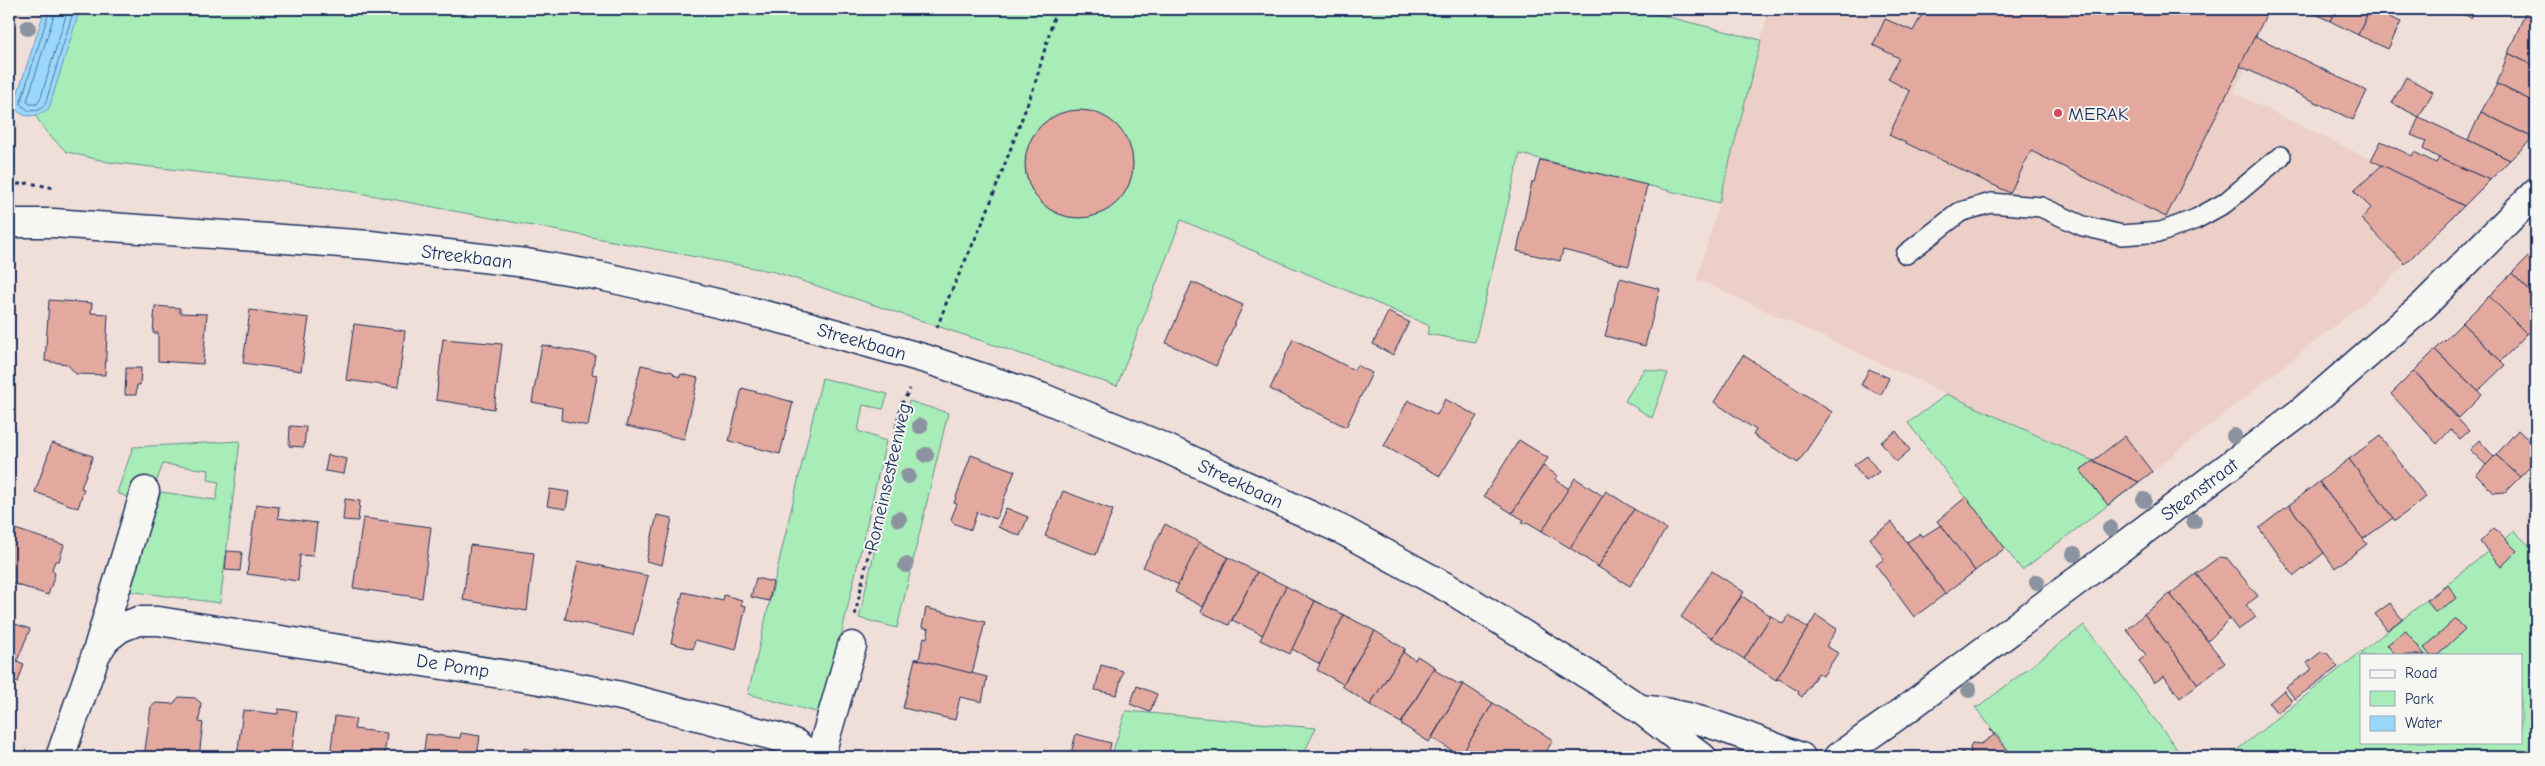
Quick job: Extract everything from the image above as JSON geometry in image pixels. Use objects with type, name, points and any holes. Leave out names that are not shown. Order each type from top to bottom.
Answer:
[{"type":"street","name":"Steenstraat","points":[[1838,757],[1904,711],[2301,412],[2424,304],[2536,192]]},
{"type":"street","name":"Streekbaan","points":[[9,223],[53,222],[370,245],[526,263],[601,276],[676,293],[926,358],[1041,397],[1154,444],[1335,527],[1455,592],[1640,709],[1702,757]]},
{"type":"street","name":"De Pomp","points":[[60,757],[96,654],[145,491]]},
{"type":"street","name":"De Pomp","points":[[96,654],[106,639],[120,628],[138,621],[158,621],[228,630],[464,667],[620,696],[778,737],[796,744],[812,757]]},
{"type":"street","points":[[820,757],[852,646]]},
{"type":"street","name":"Streekbaan","points":[[1640,709],[1668,711],[1692,716],[1801,757]]},
{"type":"lane","points":[[1906,254],[1960,212],[1991,203],[2041,207],[2083,226],[2122,235],[2161,232],[2196,219],[2225,204],[2281,156]]},
{"type":"path","name":"Romeinsesteenweg","points":[[852,646],[855,614],[901,405],[926,358],[947,301],[985,217],[1035,84],[1056,9]]},
{"type":"shaded area","points":[[1769,9],[2269,9],[2241,66],[2245,69],[2234,93],[2382,165],[2371,208],[2361,219],[2407,263],[2372,296],[2139,482],[1697,279],[1719,203]]},
{"type":"green space","points":[[53,9],[1636,9],[1761,40],[1719,203],[1520,154],[1475,342],[1427,334],[1430,326],[1181,220],[1117,386],[775,272],[328,187],[108,162],[67,152],[47,133],[29,106]]},
{"type":"green space","points":[[1644,369],[1668,373],[1652,418],[1625,401]]},
{"type":"green space","points":[[822,378],[888,394],[883,409],[863,405],[858,431],[886,441],[823,714],[748,694]]},
{"type":"green space","points":[[1947,394],[2139,482],[2022,570],[1908,423]]},
{"type":"green space","points":[[909,401],[948,413],[897,628],[859,618]]},
{"type":"green space","points":[[240,441],[220,603],[127,591],[161,492],[216,500],[219,482],[208,480],[209,470],[163,464],[153,491],[133,499],[117,493],[133,447]]},
{"type":"green space","points":[[2514,531],[2536,552],[2536,757],[2228,757]]},
{"type":"green space","points":[[2084,625],[2183,757],[2014,757],[1975,707],[1980,706]]},
{"type":"green space","points":[[1126,711],[1316,728],[1302,757],[1111,757]]},
{"type":"water","points":[[45,9],[80,9],[49,108],[40,114],[30,116],[21,113],[14,105]]},
{"type":"building","name":"MERAK","points":[[1925,9],[2269,9],[2166,217],[2031,151],[2010,193],[1889,135],[1910,91],[1888,79],[1899,58],[1873,45],[1885,19],[1913,31]]},
{"type":"building","points":[[2305,9],[2336,9],[2330,21]]},
{"type":"building","points":[[2336,9],[2370,9],[2358,35],[2330,21]]},
{"type":"building","points":[[2370,9],[2401,22],[2388,49],[2358,35]]},
{"type":"building","points":[[2453,9],[2475,9],[2471,18]]},
{"type":"building","points":[[2527,9],[2536,9],[2536,67],[2508,53]]},
{"type":"building","points":[[2255,36],[2367,91],[2353,120],[2240,66]]},
{"type":"building","points":[[2508,53],[2536,67],[2536,103],[2497,84]]},
{"type":"building","points":[[2406,77],[2433,92],[2419,117],[2392,103]]},
{"type":"building","points":[[2497,84],[2536,103],[2536,134],[2533,138],[2481,112]]},
{"type":"building","points":[[1079,110],[1100,114],[1118,125],[1129,143],[1133,164],[1129,185],[1118,203],[1100,214],[1079,218],[1058,214],[1040,203],[1029,185],[1025,164],[1029,143],[1040,125],[1058,114]]},
{"type":"building","points":[[2481,112],[2533,138],[2510,160],[2468,140]]},
{"type":"building","points":[[2419,117],[2510,160],[2490,180],[2439,158],[2423,149],[2426,141],[2411,135]]},
{"type":"building","points":[[2381,141],[2412,156],[2414,152],[2436,163],[2439,158],[2490,180],[2464,206],[2371,160]]},
{"type":"building","points":[[1540,160],[1647,185],[1629,266],[1563,250],[1560,261],[1517,251],[1532,182],[1534,182]]},
{"type":"building","points":[[2382,165],[2464,206],[2405,264],[2361,219],[2371,208],[2354,191]]},
{"type":"building","points":[[2536,249],[2536,298],[2512,273]]},
{"type":"building","points":[[2512,273],[2536,298],[2536,327],[2527,334],[2489,296]]},
{"type":"building","points":[[1620,278],[1660,289],[1645,346],[1605,336]]},
{"type":"building","points":[[1192,282],[1243,305],[1216,366],[1166,343]]},
{"type":"building","points":[[2489,296],[2527,334],[2501,361],[2462,323]]},
{"type":"building","points":[[49,300],[92,303],[91,313],[108,314],[105,375],[76,374],[67,364],[45,361]]},
{"type":"building","points":[[155,306],[180,308],[180,313],[207,314],[203,364],[158,361],[158,333],[153,333]]},
{"type":"building","points":[[250,310],[309,318],[301,371],[243,363]]},
{"type":"building","points":[[1388,312],[1409,322],[1393,355],[1373,344]]},
{"type":"building","points":[[2462,323],[2505,365],[2478,391],[2435,350]]},
{"type":"building","points":[[354,324],[405,331],[398,387],[346,380]]},
{"type":"building","points":[[443,339],[502,344],[494,409],[436,400]]},
{"type":"building","points":[[1293,339],[1354,370],[1357,365],[1372,373],[1346,427],[1270,389]]},
{"type":"building","points":[[542,345],[595,355],[592,374],[597,375],[588,426],[561,420],[562,408],[532,402]]},
{"type":"building","points":[[2435,350],[2482,395],[2459,418],[2414,371]]},
{"type":"building","points":[[1743,355],[1832,412],[1798,463],[1753,435],[1756,430],[1714,402]]},
{"type":"building","points":[[641,365],[673,372],[674,375],[680,377],[681,374],[698,378],[684,439],[626,426]]},
{"type":"building","points":[[126,368],[141,368],[140,385],[137,385],[136,395],[125,395]]},
{"type":"building","points":[[1869,369],[1889,378],[1881,395],[1861,385]]},
{"type":"building","points":[[2414,371],[2469,431],[2460,439],[2451,429],[2437,444],[2391,394]]},
{"type":"building","points":[[742,388],[793,402],[780,454],[729,441]]},
{"type":"building","points":[[1445,399],[1477,416],[1440,476],[1384,446],[1408,400],[1437,415]]},
{"type":"building","points":[[290,426],[306,427],[304,447],[289,446]]},
{"type":"building","points":[[2518,430],[2536,447],[2536,461],[2520,477],[2496,455]]},
{"type":"building","points":[[1896,431],[1910,450],[1896,462],[1881,442]]},
{"type":"building","points":[[2125,436],[2152,472],[2139,482],[2093,461]]},
{"type":"building","points":[[2380,436],[2426,497],[2395,521],[2349,459]]},
{"type":"building","points":[[1519,440],[1548,458],[1512,513],[1484,496]]},
{"type":"building","points":[[2479,440],[2494,457],[2486,465],[2470,450]]},
{"type":"building","points":[[52,443],[93,456],[81,488],[84,489],[78,508],[35,492]]},
{"type":"building","points":[[328,455],[347,459],[344,474],[325,471]]},
{"type":"building","points":[[971,455],[1015,471],[996,519],[977,512],[971,530],[953,523],[951,519],[957,504],[954,503]]},
{"type":"building","points":[[2496,455],[2520,477],[2505,492],[2494,493],[2476,475]]},
{"type":"building","points":[[1867,456],[1879,472],[1866,481],[1854,465]]},
{"type":"building","points":[[2349,459],[2393,518],[2363,539],[2319,482]]},
{"type":"building","points":[[2093,461],[2139,482],[2108,505],[2080,470]]},
{"type":"building","points":[[1543,466],[1558,476],[1555,479],[1569,489],[1542,531],[1527,522],[1526,524],[1522,522],[1524,520],[1512,513]]},
{"type":"building","points":[[1575,478],[1603,496],[1570,548],[1542,531]]},
{"type":"building","points":[[2319,482],[2367,544],[2335,568],[2289,505]]},
{"type":"building","points":[[550,489],[569,492],[566,509],[547,506]]},
{"type":"building","points":[[1063,491],[1113,510],[1096,555],[1045,536]]},
{"type":"building","points":[[1606,491],[1634,509],[1598,567],[1570,548]]},
{"type":"building","points":[[1966,497],[2005,548],[1975,571],[1937,521]]},
{"type":"building","points":[[345,499],[360,501],[358,521],[343,520]]},
{"type":"building","points":[[256,504],[279,507],[278,518],[317,523],[313,556],[300,555],[298,581],[247,574]]},
{"type":"building","points":[[2289,505],[2324,553],[2294,576],[2259,528]]},
{"type":"building","points":[[1006,508],[1028,517],[1020,536],[998,527]]},
{"type":"building","points":[[1634,509],[1666,529],[1630,586],[1598,567]]},
{"type":"building","points":[[657,515],[672,518],[662,565],[646,561]]},
{"type":"building","points":[[363,518],[431,527],[422,598],[353,588]]},
{"type":"building","points":[[1892,522],[1945,594],[1914,617],[1876,565],[1884,559],[1870,538]]},
{"type":"building","points":[[1165,524],[1199,542],[1179,585],[1143,567]]},
{"type":"building","points":[[1941,525],[1975,571],[1945,594],[1907,542],[1920,534],[1922,537]]},
{"type":"building","points":[[9,527],[64,545],[59,561],[55,561],[52,569],[55,574],[48,595],[9,582]]},
{"type":"building","points":[[2494,528],[2517,551],[2501,567],[2480,542]]},
{"type":"building","points":[[1199,542],[1228,557],[1203,607],[1175,592]]},
{"type":"building","points":[[470,545],[534,553],[527,611],[463,600]]},
{"type":"building","points":[[227,551],[242,552],[240,571],[225,570]]},
{"type":"building","points":[[1228,557],[1257,572],[1229,625],[1201,612]]},
{"type":"building","points":[[2219,557],[2227,558],[2258,596],[2246,605],[2256,617],[2238,630],[2196,574]]},
{"type":"building","points":[[578,561],[648,576],[633,635],[565,619]]},
{"type":"building","points":[[1712,571],[1744,592],[1712,638],[1681,617]]},
{"type":"building","points":[[1257,572],[1286,586],[1263,635],[1232,620]]},
{"type":"building","points":[[2196,574],[2230,619],[2208,641],[2170,594]]},
{"type":"building","points":[[756,578],[773,582],[769,601],[751,597]]},
{"type":"building","points":[[2448,585],[2457,598],[2435,612],[2427,600]]},
{"type":"building","points":[[1286,586],[1315,601],[1290,654],[1260,640]]},
{"type":"building","points":[[683,592],[723,601],[724,595],[742,600],[741,605],[746,606],[736,650],[695,640],[693,649],[671,643]]},
{"type":"building","points":[[2170,594],[2225,663],[2198,684],[2144,614]]},
{"type":"building","points":[[1742,596],[1771,616],[1744,659],[1712,638]]},
{"type":"building","points":[[1315,601],[1344,615],[1320,664],[1292,649]]},
{"type":"building","points":[[2390,603],[2402,619],[2387,630],[2375,614]]},
{"type":"building","points":[[926,608],[985,622],[972,674],[915,659],[919,659],[924,637],[927,638],[929,629],[922,627]]},
{"type":"building","points":[[2144,614],[2198,684],[2180,698],[2164,676],[2154,683],[2139,661],[2146,655],[2127,630]]},
{"type":"building","points":[[1344,615],[1375,631],[1343,684],[1317,670]]},
{"type":"building","points":[[1789,615],[1808,628],[1776,680],[1744,659],[1771,616],[1783,624]]},
{"type":"building","points":[[1816,615],[1837,629],[1826,646],[1838,653],[1823,676],[1818,673],[1802,697],[1798,694],[1799,692],[1779,679],[1776,680]]},
{"type":"building","points":[[2456,619],[2465,629],[2439,654],[2429,654],[2424,648]]},
{"type":"building","points":[[9,622],[30,629],[17,661],[24,664],[18,682],[9,679]]},
{"type":"building","points":[[2405,630],[2424,654],[2395,654],[2387,645]]},
{"type":"building","points":[[1375,631],[1405,649],[1370,705],[1342,686]]},
{"type":"building","points":[[1405,649],[1404,653],[1415,660],[1417,656],[1435,667],[1401,723],[1370,705]]},
{"type":"building","points":[[2321,652],[2327,653],[2338,667],[2295,699],[2286,687],[2312,669],[2307,663]]},
{"type":"building","points":[[915,659],[987,677],[982,702],[960,697],[955,720],[903,708]]},
{"type":"building","points":[[1101,665],[1123,671],[1117,695],[1095,690]]},
{"type":"building","points":[[1435,667],[1436,671],[1460,685],[1461,683],[1463,684],[1429,742],[1401,724]]},
{"type":"building","points":[[1463,684],[1493,703],[1461,756],[1432,738]]},
{"type":"building","points":[[1137,686],[1157,694],[1150,712],[1130,704]]},
{"type":"building","points":[[2284,690],[2292,701],[2277,713],[2269,703]]},
{"type":"building","points":[[179,697],[195,698],[201,703],[199,722],[203,723],[199,757],[144,757],[151,707],[156,703],[173,704]]},
{"type":"building","points":[[1493,703],[1553,740],[1543,757],[1460,757]]},
{"type":"building","points":[[278,709],[297,711],[291,757],[237,757],[243,710],[278,714]]},
{"type":"building","points":[[335,716],[356,719],[354,729],[387,733],[384,757],[330,757]]},
{"type":"building","points":[[1990,729],[2013,757],[1966,757],[1961,751],[1966,755],[1971,752],[1970,747],[1972,743],[1981,744],[1994,735]]},
{"type":"building","points":[[461,733],[480,736],[477,757],[423,757],[426,734],[460,738]]},
{"type":"building","points":[[1076,734],[1111,743],[1108,757],[1070,757]]},
{"type":"building","points":[[524,748],[553,754],[554,749],[573,754],[572,757],[522,757]]},
{"type":"place","name":"MERAK","points":[[2058,113]]}]
